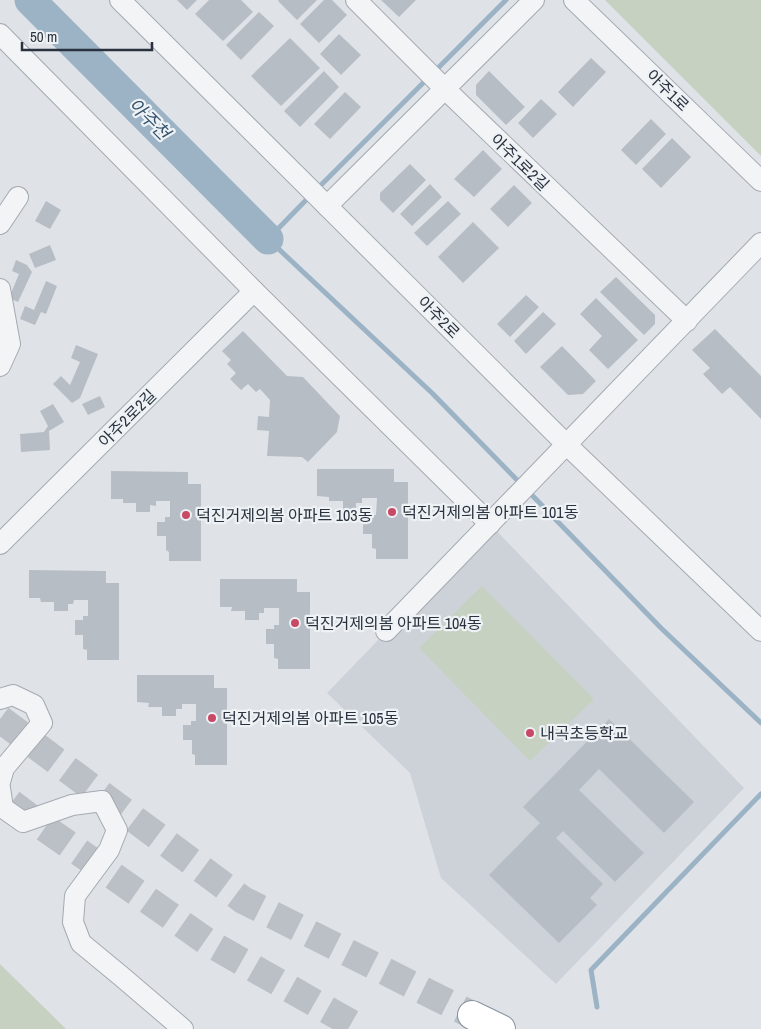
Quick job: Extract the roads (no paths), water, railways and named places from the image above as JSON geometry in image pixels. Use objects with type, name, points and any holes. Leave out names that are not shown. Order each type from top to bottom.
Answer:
[{"type":"highway","points":[[472,1015],[501,1029]]},
{"type":"street","name":"아주2로","points":[[120,0],[567,445],[761,631]]},
{"type":"street","name":"아주1로2길","points":[[356,0],[445,89],[687,321]]},
{"type":"street","points":[[328,206],[534,0]]},
{"type":"street","name":"아주1로","points":[[574,0],[761,181]]},
{"type":"street","points":[[0,34],[254,291],[490,524]]},
{"type":"street","points":[[0,224],[18,197]]},
{"type":"street","points":[[386,631],[761,243]]},
{"type":"street","points":[[0,289],[10,344],[0,366]]},
{"type":"street","name":"아주2로2길","points":[[0,544],[254,291]]},
{"type":"street","points":[[0,699],[13,695],[34,705],[42,722],[4,768],[0,782]]},
{"type":"street","points":[[0,788],[3,808],[23,822],[72,804],[102,801],[117,830],[109,850],[75,896],[73,922],[81,943],[183,1029]]},
{"type":"waterway","name":"아주천","points":[[30,0],[268,239]]},
{"type":"waterway","points":[[434,72],[506,0]]},
{"type":"waterway","points":[[317,189],[428,78]]},
{"type":"waterway","points":[[311,195],[268,239],[432,393],[521,484]]},
{"type":"waterway","points":[[527,490],[661,628],[761,723]]},
{"type":"waterway","points":[[597,1007],[591,970],[761,794]]},
{"type":"tunnel","points":[[0,719],[243,900],[472,1015]]},
{"type":"tunnel","points":[[11,803],[209,943],[361,1029]]},
{"type":"place","name":"덕진거제의봄 아파트 101동","points":[[392,512]]},
{"type":"place","name":"덕진거제의봄 아파트 103동","points":[[186,515]]},
{"type":"place","name":"덕진거제의봄 아파트 104동","points":[[295,623]]},
{"type":"place","name":"덕진거제의봄 아파트 105동","points":[[212,718]]},
{"type":"place","name":"내곡초등학교","points":[[530,733]]}]
